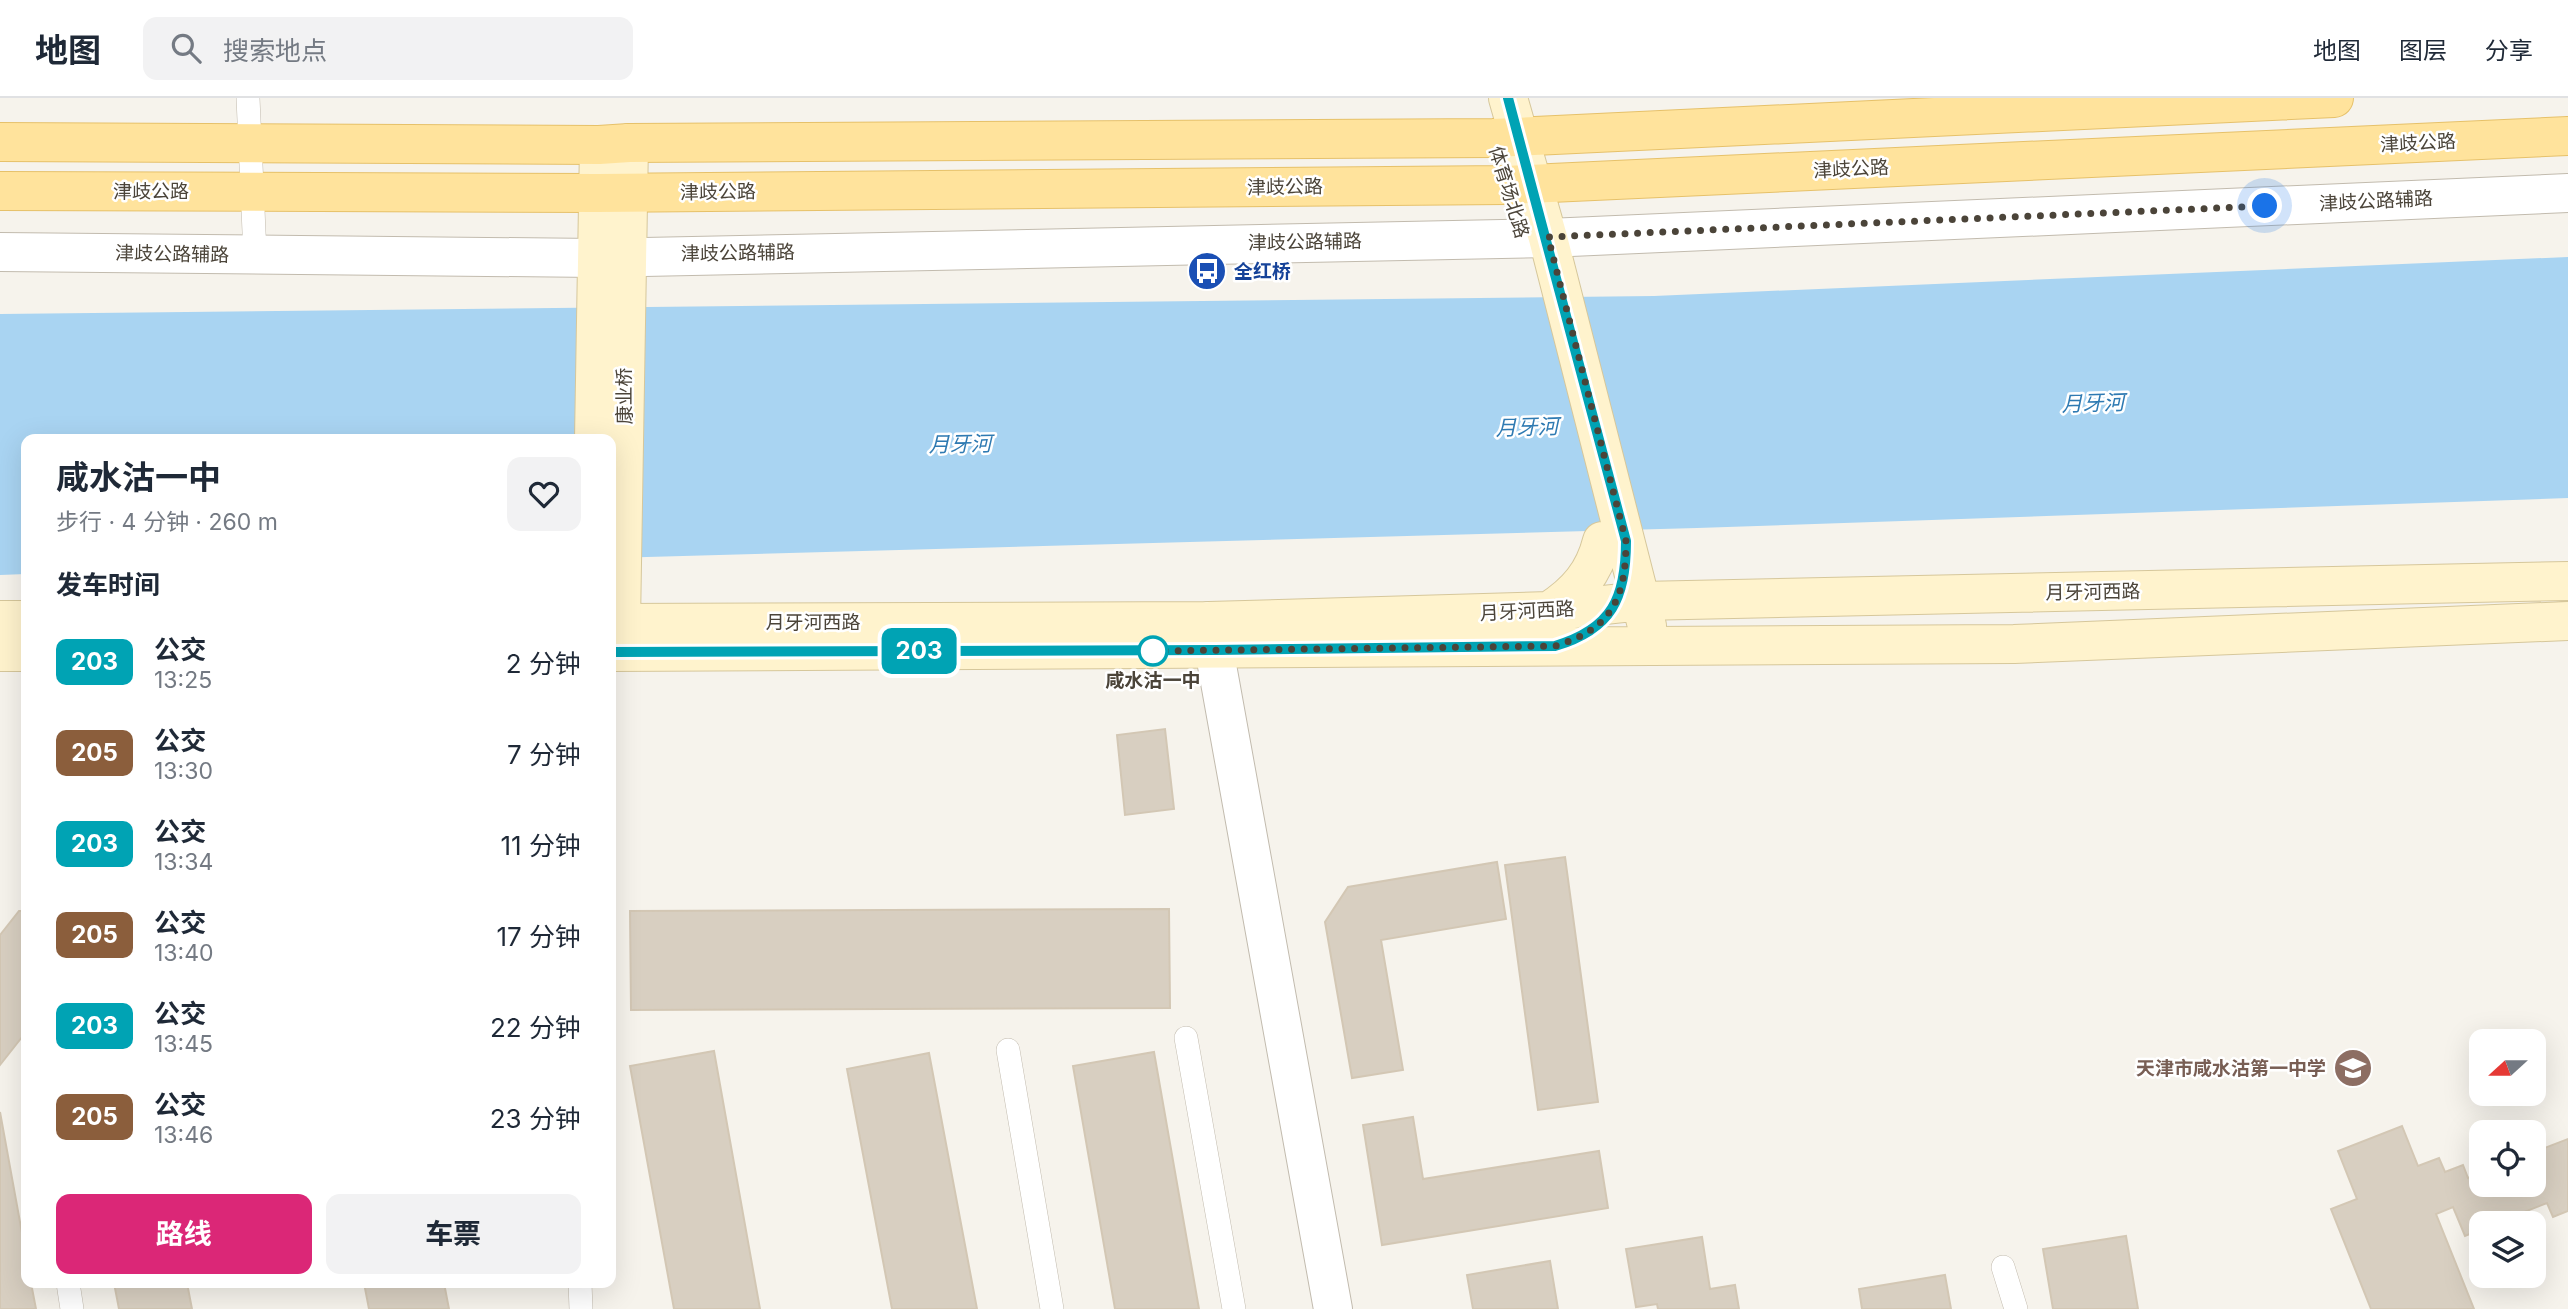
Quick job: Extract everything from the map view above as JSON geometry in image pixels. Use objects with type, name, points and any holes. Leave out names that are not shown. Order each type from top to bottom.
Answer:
[{"type":"main road","points":[[0,142],[614,144],[1506,137],[2334,98]]},
{"type":"main road","name":"津歧公路","points":[[0,191],[613,193],[1519,184],[2568,136]]},
{"type":"street","name":"体育场北路","points":[[1482,98],[1506,137],[1548,285],[1614,541]]},
{"type":"street","name":"体育场北路","points":[[1506,137],[1508,98]]},
{"type":"street","points":[[611,304],[614,144]]},
{"type":"street","name":"津歧公路辅路","points":[[0,252],[611,257],[1535,238],[2568,193]]},
{"type":"street","name":"康业桥","points":[[595,434],[611,304]]},
{"type":"street","name":"康业桥","points":[[611,304],[622,568],[616,611]]},
{"type":"street","points":[[1614,541],[1637,645]]},
{"type":"street","points":[[1552,629],[1597,560],[1614,541]]},
{"type":"street","name":"月牙河西路","points":[[1552,629],[1629,603],[2568,581]]},
{"type":"street","points":[[0,620],[21,620]]},
{"type":"street","name":"月牙河西路","points":[[616,633],[1212,636],[1552,629],[1637,645],[2014,644],[2568,621]]},
{"type":"street","points":[[1212,636],[1333,1309]]},
{"type":"street","points":[[0,652],[21,652]]},
{"type":"lane","points":[[248,98],[255,254]]},
{"type":"lane","points":[[1186,1038],[1234,1309]]},
{"type":"lane","points":[[1008,1050],[1052,1309]]},
{"type":"lane","points":[[2003,1267],[2016,1309]]},
{"type":"lane","points":[[69,1288],[72,1309]]},
{"type":"lane","points":[[580,1288],[581,1309]]},
{"type":"water","name":"月牙河","points":[[2568,257],[2568,498],[1697,528],[616,558],[616,434],[21,434],[21,574],[0,575],[0,314],[1654,296]]},
{"type":"building","points":[[1165,729],[1174,809],[1125,815],[1117,735]]},
{"type":"building","points":[[1565,857],[1598,1102],[1538,1110],[1505,865]]},
{"type":"building","points":[[1497,862],[1506,919],[1381,940],[1403,1070],[1352,1078],[1325,922],[1348,887]]},
{"type":"building","points":[[1169,909],[1170,1008],[631,1010],[630,911]]},
{"type":"building","points":[[21,911],[21,1038],[0,1065],[0,935]]},
{"type":"building","points":[[714,1051],[760,1309],[674,1309],[630,1066]]},
{"type":"building","points":[[1154,1052],[1199,1309],[1115,1309],[1073,1066]]},
{"type":"building","points":[[929,1053],[977,1309],[892,1309],[847,1069]]},
{"type":"building","points":[[0,1112],[21,1228],[21,1288],[32,1288],[36,1309],[0,1309]]},
{"type":"building","points":[[1413,1117],[1423,1179],[1599,1151],[1608,1208],[1382,1245],[1363,1125]]},
{"type":"building","points":[[2402,1126],[2418,1166],[2439,1158],[2445,1172],[2463,1165],[2469,1178],[2469,1197],[2546,1197],[2546,1147],[2568,1139],[2568,1211],[2553,1217],[2547,1203],[2527,1211],[2469,1211],[2469,1234],[2465,1236],[2453,1207],[2436,1214],[2474,1309],[2371,1309],[2331,1209],[2357,1199],[2338,1151]]},
{"type":"building","points":[[2126,1236],[2138,1309],[2053,1309],[2043,1249]]},
{"type":"building","points":[[1702,1237],[1710,1289],[1735,1285],[1739,1309],[1658,1309],[1657,1304],[1636,1307],[1626,1249]]},
{"type":"building","points":[[1550,1261],[1558,1309],[1473,1309],[1467,1275]]},
{"type":"building","points":[[1945,1275],[1951,1309],[1862,1309],[1859,1289]]},
{"type":"building","points":[[115,1288],[188,1288],[192,1309],[119,1309]]},
{"type":"building","points":[[365,1288],[445,1288],[449,1309],[369,1309]]},
{"type":"bus line","name":"203","points":[[616,652],[1346,649],[1555,646],[1579,639],[1602,621],[1616,604],[1626,569],[1626,541],[1548,237],[1508,98]]},
{"type":"place","name":"全红桥","points":[[1207,271]]},
{"type":"place","name":"咸水沽一中","points":[[1153,651]]},
{"type":"place","name":"天津市咸水沽第一中学","points":[[2353,1068]]},
{"type":"route","points":[[1153,651],[1555,646],[1579,639],[1602,621],[1616,604],[1623,584],[1626,541],[1548,237],[2265,206]]}]
